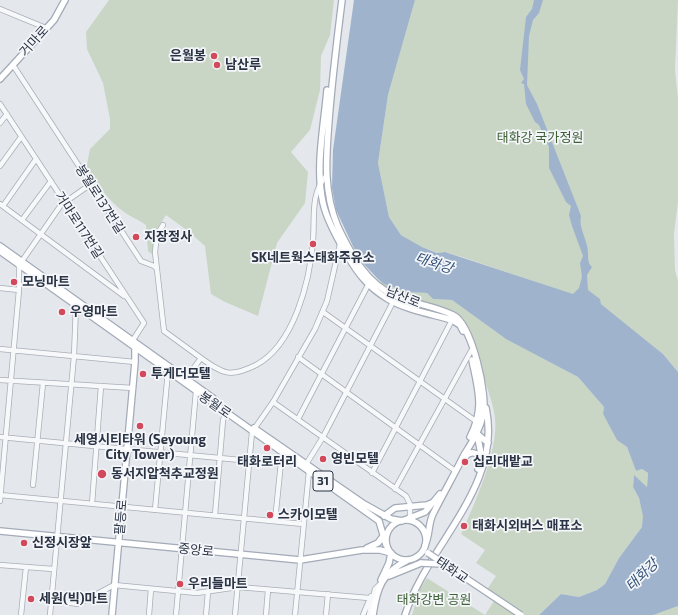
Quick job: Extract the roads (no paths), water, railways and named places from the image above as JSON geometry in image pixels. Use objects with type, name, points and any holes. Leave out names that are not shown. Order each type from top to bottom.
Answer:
[{"type":"main road","name":"거마로","points":[[0,79],[54,20],[65,0]]},
{"type":"main road","name":"남산로","points":[[341,0],[332,80],[326,176],[329,200],[337,225],[356,260],[372,281],[386,292],[454,315],[462,322],[471,339],[485,403],[484,415],[439,495],[425,512],[410,519]]},
{"type":"main road","name":"남산로","points":[[341,0],[327,88],[321,155],[321,182],[325,209],[340,244],[368,285],[393,302],[452,320]]},
{"type":"main road","points":[[0,246],[20,263]]},
{"type":"main road","name":"봉월로","points":[[0,251],[20,263],[76,306],[133,344],[168,371],[185,381],[226,413],[254,430]]},
{"type":"main road","points":[[337,257],[341,253],[346,253]]},
{"type":"main road","points":[[31,271],[306,468],[332,482],[384,516],[402,521]]},
{"type":"main road","points":[[452,320],[460,325],[464,332],[470,351],[480,407],[474,433],[481,450],[473,488]]},
{"type":"main road","name":"팔등로","points":[[112,615],[133,388],[135,362],[133,344]]},
{"type":"main road","points":[[405,615],[424,573],[455,524],[484,462],[488,444],[489,419],[485,403]]},
{"type":"main road","name":"남산로","points":[[425,549],[428,540],[430,521],[461,462],[474,433]]},
{"type":"main road","points":[[474,433],[488,444]]},
{"type":"main road","points":[[461,462],[470,453],[478,455],[480,460]]},
{"type":"main road","name":"31","points":[[306,468],[379,521],[383,536]]},
{"type":"main road","points":[[384,516],[395,508],[427,505],[434,502]]},
{"type":"main road","points":[[362,550],[372,547],[395,524],[402,521],[410,519],[423,530],[425,549],[419,555],[395,567],[380,584]]},
{"type":"main road","points":[[386,545],[389,530]]},
{"type":"main road","name":"중앙로","points":[[0,531],[300,560],[362,550],[380,550],[391,553]]},
{"type":"main road","points":[[383,536],[391,553],[400,559],[410,559]]},
{"type":"main road","name":"태화교","points":[[425,549],[442,564],[521,615]]},
{"type":"main road","points":[[371,614],[380,584],[389,563],[391,553]]},
{"type":"main road","points":[[380,584],[395,572],[421,563],[442,564]]},
{"type":"main road","points":[[402,615],[408,606]]},
{"type":"street","points":[[0,9],[46,28]]},
{"type":"street","name":"봉월로137번길","points":[[13,65],[141,261],[154,266],[157,269]]},
{"type":"street","name":"거마로117번길","points":[[0,104],[144,323],[133,344]]},
{"type":"street","points":[[0,123],[6,114]]},
{"type":"street","points":[[0,166],[22,137]]},
{"type":"street","points":[[36,159],[1,205],[127,298]]},
{"type":"street","points":[[163,225],[156,235],[157,269],[164,331],[221,372],[236,373],[267,358],[281,343],[291,325],[305,286],[313,240],[315,197],[321,182],[326,176]]},
{"type":"street","points":[[22,220],[51,181]]},
{"type":"street","points":[[0,501],[14,350],[20,263],[64,202],[91,184]]},
{"type":"street","points":[[314,211],[319,208],[325,209]]},
{"type":"street","points":[[235,615],[254,430],[273,402],[323,312],[340,244]]},
{"type":"street","points":[[298,419],[368,285]]},
{"type":"street","points":[[0,288],[19,290]]},
{"type":"street","points":[[295,615],[306,468],[393,302]]},
{"type":"street","points":[[50,615],[53,569],[61,501],[74,356],[76,306]]},
{"type":"street","points":[[323,312],[477,424]]},
{"type":"street","points":[[372,473],[452,320]]},
{"type":"street","points":[[0,349],[135,362]]},
{"type":"street","points":[[395,489],[445,400],[470,351]]},
{"type":"street","points":[[185,381],[201,358]]},
{"type":"street","points":[[297,359],[322,374],[454,470]]},
{"type":"street","points":[[155,510],[168,371]]},
{"type":"street","points":[[0,380],[133,388]]},
{"type":"street","points":[[33,485],[42,383]]},
{"type":"street","points":[[92,504],[101,386]]},
{"type":"street","points":[[176,615],[196,391]]},
{"type":"street","points":[[273,402],[406,496],[410,506],[410,519]]},
{"type":"street","points":[[215,515],[223,420],[226,413]]},
{"type":"street","points":[[0,437],[66,444],[160,451],[251,461]]},
{"type":"street","points":[[274,521],[284,451]]},
{"type":"street","points":[[0,495],[303,524]]},
{"type":"street","points":[[0,565],[53,569]]},
{"type":"street","points":[[21,615],[26,567]]},
{"type":"street","points":[[363,615],[371,596],[380,584]]},
{"type":"street","points":[[51,600],[78,604],[114,585],[177,591],[208,592],[238,587],[371,596]]},
{"type":"street","points":[[149,615],[151,589]]},
{"type":"street","points":[[266,615],[268,590]]},
{"type":"street","points":[[206,615],[208,592]]},
{"type":"street","points":[[326,615],[328,594]]},
{"type":"street","points":[[371,596],[371,614]]},
{"type":"water","name":"태화강","points":[[354,0],[415,0],[388,95],[378,163],[389,217],[401,235],[422,247],[437,253],[445,252],[573,294],[579,288],[582,277],[580,263],[583,256],[569,215],[571,206],[566,202],[549,168],[549,147],[539,125],[535,122],[526,104],[524,84],[521,83],[524,79],[520,70],[526,17],[532,9],[534,0],[543,0],[539,13],[533,20],[529,36],[527,85],[537,104],[581,216],[580,221],[588,248],[588,261],[592,267],[587,275],[588,290],[600,299],[601,304],[663,354],[678,372],[678,606],[653,615],[539,615],[561,594],[579,597],[597,590],[605,584],[619,558],[642,527],[643,516],[639,498],[633,487],[634,475],[647,487],[648,473],[642,469],[636,471],[627,447],[617,440],[603,414],[604,407],[578,377],[506,339],[452,300],[433,299],[427,293],[407,292],[384,284],[359,259],[336,210],[332,188],[333,150]]},
{"type":"place","name":"은월봉","points":[[214,56]]},
{"type":"place","name":"남산루","points":[[217,65]]},
{"type":"place","name":"지장정사","points":[[136,237]]},
{"type":"place","name":"SK네트웍스태화주유소","points":[[313,244]]},
{"type":"place","name":"모닝마트","points":[[14,282]]},
{"type":"place","name":"우영마트","points":[[62,312]]},
{"type":"place","name":"투게더모텔","points":[[143,374]]},
{"type":"place","name":"세영시티타워 (Seyoung City Tower)","points":[[140,426]]},
{"type":"place","name":"태화로터리","points":[[267,448]]},
{"type":"place","name":"영빈모텔","points":[[323,459]]},
{"type":"place","name":"십리대밭교","points":[[465,462]]},
{"type":"place","name":"동서지압척추교정원","points":[[102,474]]},
{"type":"place","name":"스카이모텔","points":[[270,515]]},
{"type":"place","name":"태화시외버스 매표소","points":[[464,526]]},
{"type":"place","name":"신정시장앞","points":[[24,543]]},
{"type":"place","name":"우리들마트","points":[[180,584]]},
{"type":"place","name":"세원(빅)마트","points":[[31,599]]},
{"type":"park label","name":"태화강 국가정원","points":[[540,138]]},
{"type":"park label","name":"태화강변 공원","points":[[434,600]]}]
